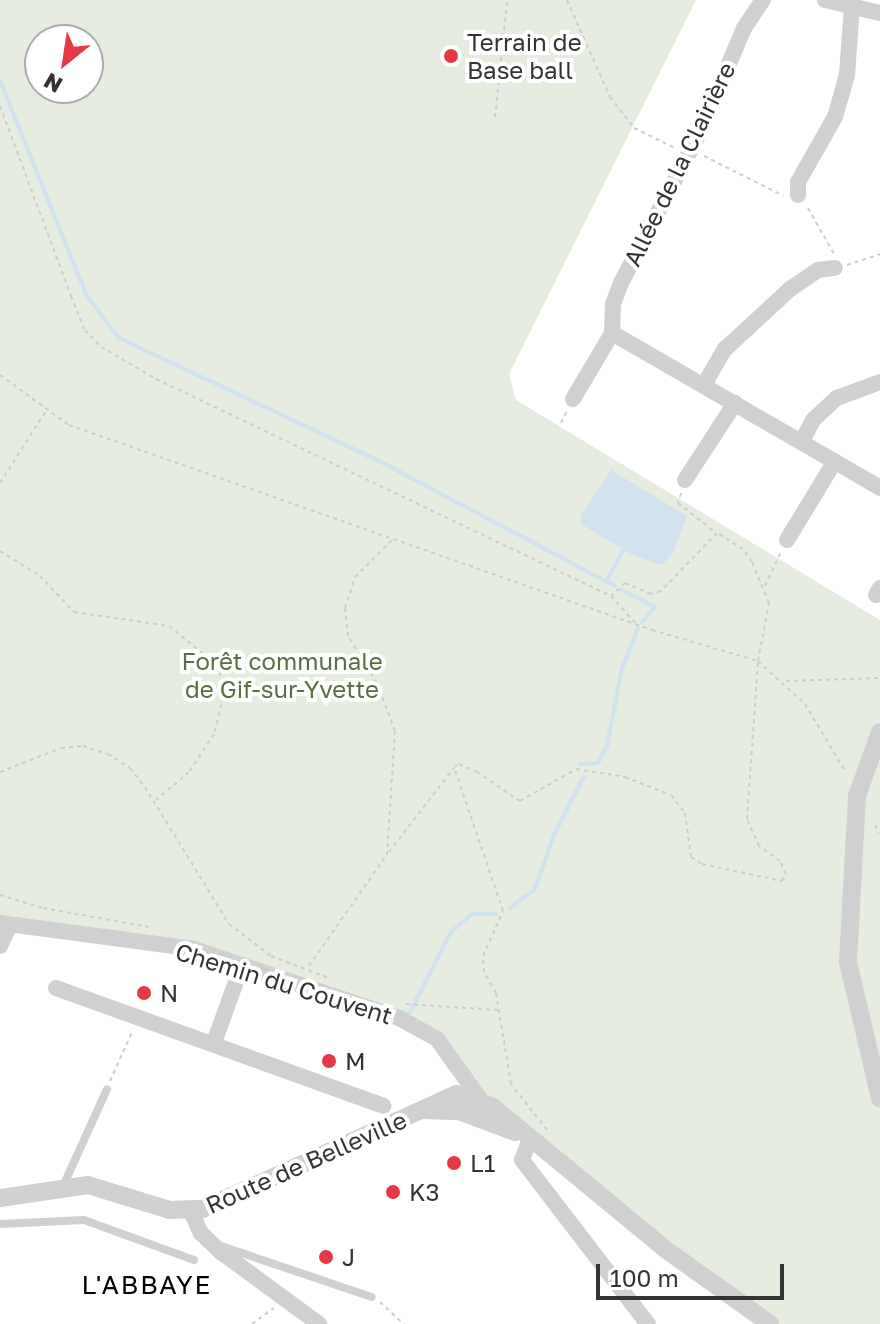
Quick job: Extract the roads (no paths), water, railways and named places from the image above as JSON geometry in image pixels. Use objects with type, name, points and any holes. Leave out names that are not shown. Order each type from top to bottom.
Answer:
[{"type":"street","name":"Allée de la Clairière","points":[[573,399],[612,333],[613,304],[622,281],[689,151],[744,28],[763,0]]},
{"type":"street","points":[[825,0],[880,13]]},
{"type":"street","points":[[798,195],[798,182],[835,117],[847,75],[852,6]]},
{"type":"street","points":[[705,383],[725,349],[790,289],[818,270],[835,268]]},
{"type":"street","points":[[612,333],[705,383],[880,488]]},
{"type":"street","points":[[802,441],[813,420],[837,398],[880,382]]},
{"type":"street","points":[[685,480],[735,403]]},
{"type":"street","points":[[787,540],[835,461]]},
{"type":"street","points":[[880,732],[857,796],[848,948],[880,1098]]},
{"type":"street","points":[[0,946],[5,924]]},
{"type":"street","name":"Chemin du Couvent","points":[[5,924],[194,949],[399,1018],[437,1039],[487,1109]]},
{"type":"street","points":[[214,1043],[242,965]]},
{"type":"street","points":[[56,988],[137,1020],[214,1043],[383,1106]]},
{"type":"street","points":[[453,1100],[456,1069]]},
{"type":"street","name":"Route de Belleville","points":[[453,1100],[487,1109]]},
{"type":"street","name":"Route de Belleville","points":[[0,1198],[64,1184],[88,1185],[191,1211],[453,1100],[487,1109],[534,1142],[665,1249],[756,1318],[770,1324]]},
{"type":"street","points":[[534,1142],[522,1160],[648,1324]]},
{"type":"street","points":[[191,1211],[214,1245],[319,1324]]},
{"type":"lane","points":[[64,1184],[107,1089]]},
{"type":"lane","points":[[0,1224],[84,1220],[194,1260]]},
{"type":"lane","points":[[214,1245],[372,1297]]},
{"type":"water","points":[[611,470],[687,516],[673,553],[662,565],[633,555],[581,524],[581,515]]},
{"type":"waterway","points":[[0,81],[87,296],[119,338],[379,461],[615,586]]},
{"type":"waterway","points":[[606,582],[626,545]]},
{"type":"waterway","points":[[620,589],[655,607],[642,622]]},
{"type":"waterway","points":[[580,764],[598,763],[607,746],[622,668],[638,628]]},
{"type":"waterway","points":[[510,908],[535,889],[554,835],[584,776]]},
{"type":"waterway","points":[[409,1014],[451,932],[472,914],[496,914]]},
{"type":"place","name":"Terrain de Base ball","points":[[451,56]]},
{"type":"place","name":"N","points":[[144,993]]},
{"type":"place","name":"M","points":[[329,1061]]},
{"type":"place","name":"L1","points":[[454,1163]]},
{"type":"place","name":"K3","points":[[393,1192]]},
{"type":"place","name":"J","points":[[326,1257]]},
{"type":"district","name":"L'ABBAYE","points":[[147,1285]]},
{"type":"park label","name":"Forêt communale de Gif-sur-Yvette","points":[[282,675]]}]
